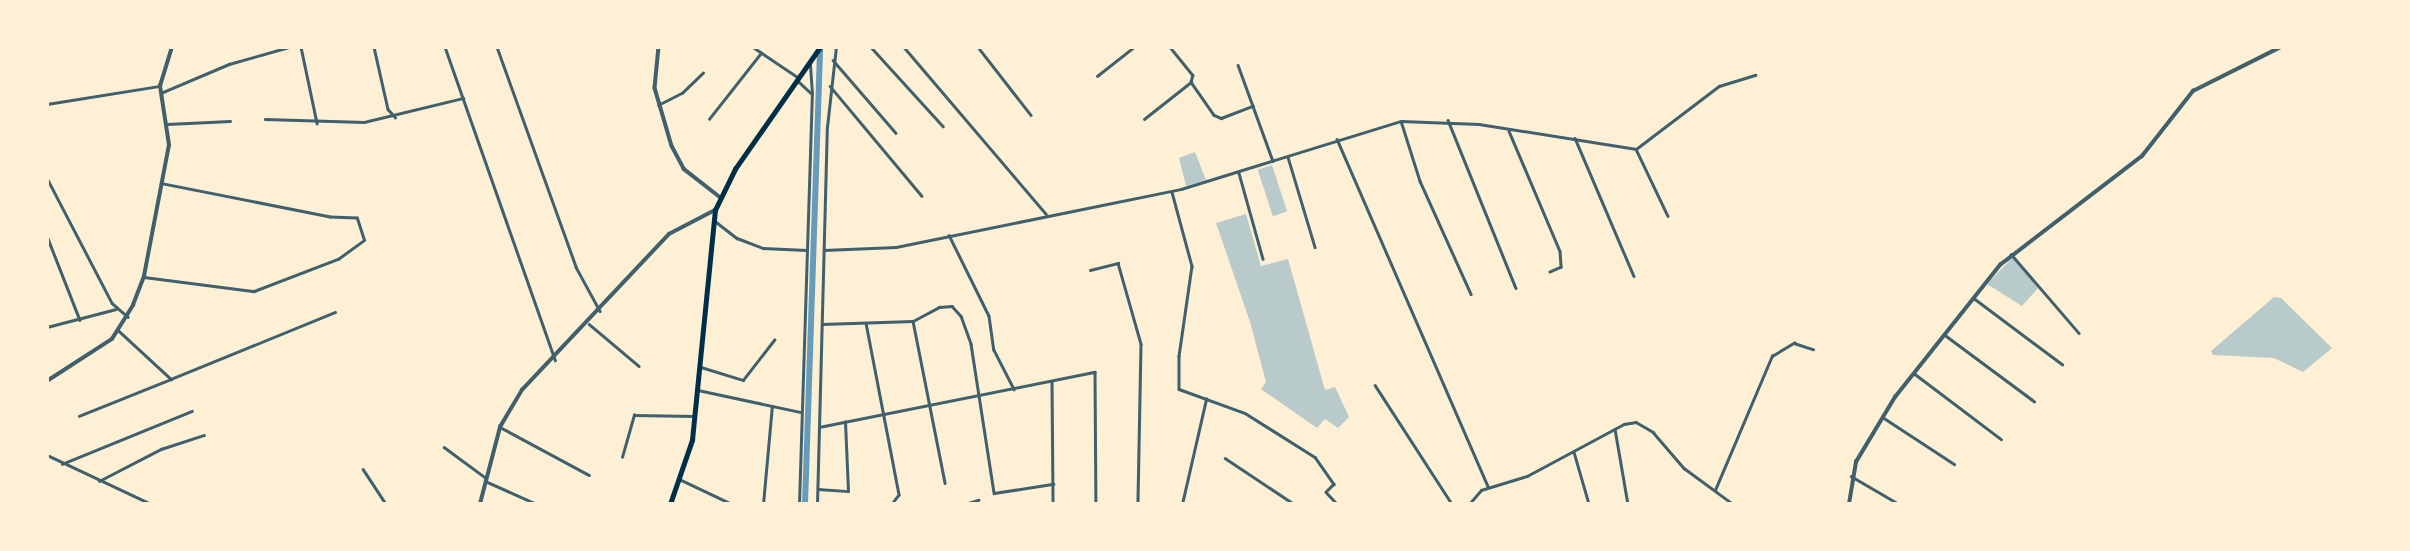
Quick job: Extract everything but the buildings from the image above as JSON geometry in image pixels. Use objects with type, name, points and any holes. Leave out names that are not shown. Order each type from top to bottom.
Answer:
[{"type":"main road","points":[[670,504],[695,416],[715,210],[720,197],[820,47]]},
{"type":"street","points":[[47,381],[119,331],[128,317],[144,276],[169,145],[160,86],[172,47]]},
{"type":"street","points":[[161,93],[229,64],[289,47]]},
{"type":"street","points":[[301,47],[317,124]]},
{"type":"street","points":[[374,47],[388,109],[395,117]]},
{"type":"street","points":[[445,47],[555,360]]},
{"type":"street","points":[[497,47],[576,267],[600,311]]},
{"type":"street","points":[[659,47],[654,73],[658,105],[684,169],[720,197]]},
{"type":"street","points":[[753,47],[798,80],[812,94]]},
{"type":"street","points":[[814,47],[816,54]]},
{"type":"street","points":[[817,504],[830,86],[836,47]]},
{"type":"street","points":[[871,47],[943,126]]},
{"type":"street","points":[[904,47],[1046,214]]},
{"type":"street","points":[[978,47],[1031,115]]},
{"type":"street","points":[[1097,76],[1134,47]]},
{"type":"street","points":[[1144,119],[1191,82],[1193,75],[1170,47]]},
{"type":"street","points":[[2269,54],[2276,47]]},
{"type":"street","points":[[1849,504],[1851,476],[1913,373],[2011,254],[2142,156],[2188,95],[2281,47]]},
{"type":"street","points":[[709,119],[761,53]]},
{"type":"street","points":[[833,60],[896,133]]},
{"type":"street","points":[[799,504],[812,94],[810,62]]},
{"type":"street","points":[[1238,65],[1273,161]]},
{"type":"street","points":[[658,105],[682,93],[703,73]]},
{"type":"street","points":[[824,250],[872,250],[1172,191],[1239,173],[1337,139],[1401,121],[1448,120],[1636,149],[1719,86],[1755,75]]},
{"type":"street","points":[[1191,82],[1213,115],[1221,118],[1253,107]]},
{"type":"street","points":[[47,104],[160,86]]},
{"type":"street","points":[[830,86],[922,196]]},
{"type":"street","points":[[265,119],[317,124],[395,117],[463,98]]},
{"type":"street","points":[[1448,120],[1516,288]]},
{"type":"street","points":[[167,124],[230,121]]},
{"type":"street","points":[[1401,121],[1420,181],[1471,294]]},
{"type":"street","points":[[1509,130],[1560,251],[1561,267],[1550,272]]},
{"type":"street","points":[[1575,138],[1634,276]]},
{"type":"street","points":[[1337,139],[1488,486]]},
{"type":"street","points":[[1636,149],[1668,216]]},
{"type":"street","points":[[1287,156],[1315,247]]},
{"type":"street","points":[[1239,173],[1263,260]]},
{"type":"street","points":[[47,178],[116,309],[128,317]]},
{"type":"street","points":[[144,276],[254,291],[338,259],[364,240],[357,218],[330,217],[163,184]]},
{"type":"street","points":[[1172,191],[1192,266],[1179,356],[1179,388],[1245,413],[1315,457],[1334,484],[1326,492],[1337,504]]},
{"type":"street","points":[[480,503],[500,427],[522,390],[589,324],[669,234],[715,210]]},
{"type":"street","points":[[714,220],[737,238],[763,248],[806,250]]},
{"type":"street","points":[[949,235],[989,316],[995,350],[1014,390]]},
{"type":"street","points":[[47,236],[80,320]]},
{"type":"street","points":[[2011,254],[2079,333]]},
{"type":"street","points":[[1090,270],[1118,263],[1141,344],[1138,504]]},
{"type":"street","points":[[1975,299],[2062,364]]},
{"type":"street","points":[[822,324],[913,321],[939,307],[956,309],[967,328],[982,397],[994,493],[1053,484]]},
{"type":"street","points":[[47,327],[116,309]]},
{"type":"street","points":[[79,416],[335,312]]},
{"type":"street","points":[[913,321],[945,483]]},
{"type":"street","points":[[866,323],[899,495],[892,504]]},
{"type":"street","points":[[589,324],[639,366]]},
{"type":"street","points":[[119,331],[171,379]]},
{"type":"street","points":[[1945,335],[2034,401]]},
{"type":"street","points":[[700,367],[743,380],[774,340]]},
{"type":"street","points":[[1715,490],[1772,356],[1794,343],[1813,349]]},
{"type":"street","points":[[819,427],[982,397],[1095,372],[1096,504]]},
{"type":"street","points":[[1913,373],[2001,439]]},
{"type":"street","points":[[1052,382],[1053,504]]},
{"type":"street","points":[[1375,385],[1452,504]]},
{"type":"street","points":[[698,390],[801,412]]},
{"type":"street","points":[[1182,504],[1206,399]]},
{"type":"street","points":[[763,504],[772,406]]},
{"type":"street","points":[[62,464],[192,411]]},
{"type":"street","points":[[622,457],[634,415],[695,416]]},
{"type":"street","points":[[1884,418],[1954,464]]},
{"type":"street","points":[[818,489],[848,493],[845,422]]},
{"type":"street","points":[[1469,504],[1488,486],[1527,476],[1615,429],[1636,422],[1646,426],[1684,468],[1733,504]]},
{"type":"street","points":[[500,427],[589,475]]},
{"type":"street","points":[[1615,429],[1628,504]]},
{"type":"street","points":[[99,481],[161,449],[204,435]]},
{"type":"street","points":[[444,447],[486,479],[537,504]]},
{"type":"street","points":[[1574,452],[1589,504]]},
{"type":"street","points":[[47,455],[151,504]]},
{"type":"street","points":[[1225,458],[1294,504]]},
{"type":"street","points":[[363,469],[386,504]]},
{"type":"street","points":[[1851,476],[1899,504]]},
{"type":"street","points":[[679,479],[732,504]]},
{"type":"street","points":[[965,504],[978,500]]},
{"type":"shaded area","points":[[1195,152],[1206,180],[1186,186],[1179,158]]},
{"type":"shaded area","points":[[1272,165],[1287,212],[1273,216],[1258,170]]},
{"type":"shaded area","points":[[1246,214],[1261,266],[1288,259],[1325,390],[1335,387],[1349,417],[1338,428],[1325,419],[1317,428],[1261,389],[1266,382],[1250,322],[1216,223]]},
{"type":"shaded area","points":[[2012,258],[2038,288],[2022,306],[1987,284]]},
{"type":"shaded area","points":[[2274,297],[2281,298],[2332,348],[2303,372],[2274,358],[2213,355],[2211,351]]},
{"type":"waterway","points":[[805,504],[820,47]]}]
